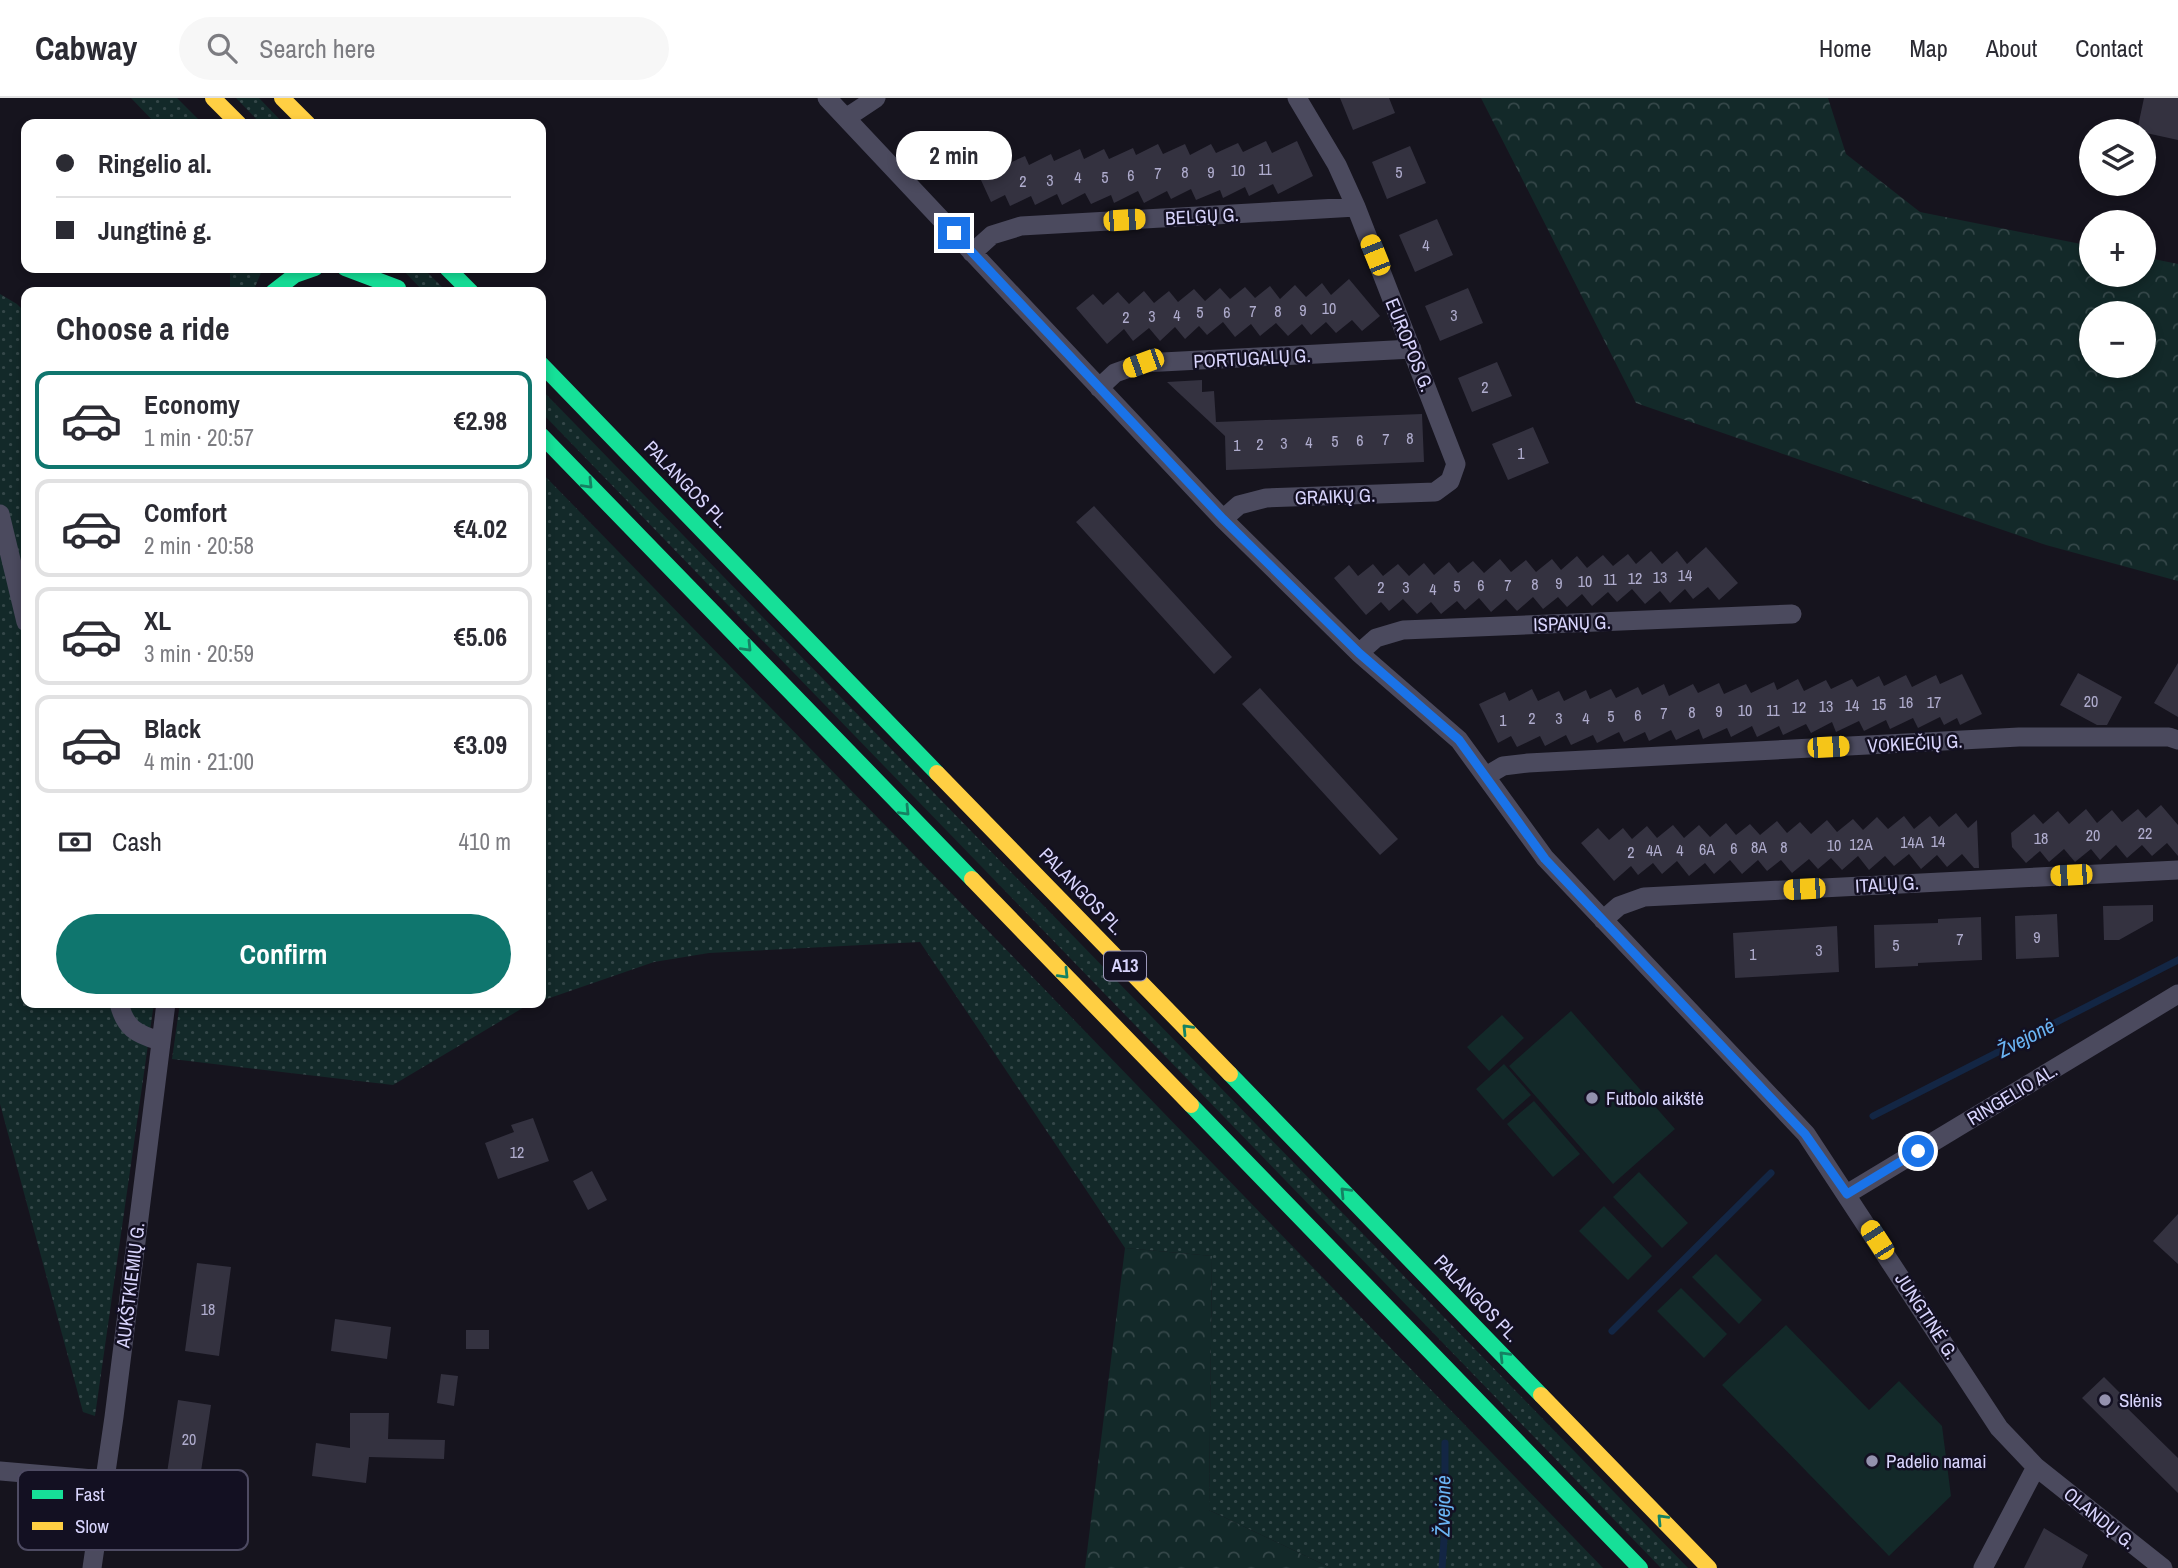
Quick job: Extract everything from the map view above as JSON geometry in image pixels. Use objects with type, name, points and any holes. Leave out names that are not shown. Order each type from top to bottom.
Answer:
[{"type":"highway","points":[[213,98],[234,119]]},
{"type":"highway","points":[[282,98],[303,119]]},
{"type":"highway","points":[[278,287],[301,273]]},
{"type":"highway","points":[[358,273],[392,287]]},
{"type":"highway","points":[[383,273],[397,287]]},
{"type":"highway","points":[[452,273],[466,287]]},
{"type":"highway","name":"PALANGOS PL.","points":[[546,369],[1709,1568]]},
{"type":"highway","name":"A13","points":[[546,440],[1640,1568]]},
{"type":"street","name":"JUNGTINĖ G.","points":[[827,98],[1223,519],[1359,653],[1459,740],[1545,859],[1805,1134],[1999,1428],[2036,1467]]},
{"type":"street","points":[[846,118],[876,98]]},
{"type":"street","name":"EUROPOS G.","points":[[1297,98],[1337,165],[1356,208],[1457,464],[1450,481]]},
{"type":"street","name":"BELGŲ G.","points":[[972,253],[992,235],[1021,226],[1356,208]]},
{"type":"street","name":"PORTUGALŲ G.","points":[[1099,388],[1115,373],[1143,363],[1412,349]]},
{"type":"street","name":"GRAIKŲ G.","points":[[1223,519],[1239,505],[1266,498],[1417,494],[1435,492],[1450,481]]},
{"type":"street","points":[[0,514],[21,601]]},
{"type":"street","name":"ISPANŲ G.","points":[[1359,653],[1376,638],[1403,630],[1792,614]]},
{"type":"street","name":"VOKIEČIŲ G.","points":[[1486,776],[1503,766],[1528,763],[2019,737],[2169,737],[2178,740]]},
{"type":"street","name":"ITALŲ G.","points":[[1603,920],[1619,906],[1644,897],[2178,870]]},
{"type":"street","name":"RINGELIO AL.","points":[[1847,1194],[2178,994]]},
{"type":"street","points":[[120,1008],[122,1016],[138,1035],[160,1041]]},
{"type":"street","name":"AUKŠTKIEMIŲ G.","points":[[106,1470],[165,1008]]},
{"type":"street","points":[[1983,1568],[2036,1467]]},
{"type":"street","name":"OLANDŲ G.","points":[[2036,1467],[2161,1567]]},
{"type":"street","points":[[0,1471],[18,1473]]},
{"type":"street","name":"AUKŠTKIEMIŲ G.","points":[[93,1568],[95,1550]]},
{"type":"green space","points":[[131,98],[177,98],[198,119],[151,119]]},
{"type":"green space","points":[[236,98],[259,98],[279,119],[256,119]]},
{"type":"green space","points":[[1481,98],[1828,98],[1846,154],[1920,212],[2079,244],[2079,287],[2156,287],[2156,259],[2178,264],[2178,581],[2046,545],[1636,403]]},
{"type":"green space","points":[[230,273],[261,273],[255,287],[230,287]]},
{"type":"green space","points":[[406,273],[428,273],[442,287],[419,287]]},
{"type":"green space","points":[[0,294],[21,308],[21,1008],[153,1008],[95,1416],[83,1412],[0,1104]]},
{"type":"green space","points":[[546,394],[1688,1568],[1661,1568],[546,417]]},
{"type":"green space","points":[[546,477],[1603,1568],[1331,1568],[1209,1510],[1212,1256],[1125,1248],[920,942],[709,953],[654,962],[546,999]]},
{"type":"green space","points":[[179,1008],[523,1008],[393,1085],[172,1059]]},
{"type":"green space","name":"Futbolo aikštė","points":[[1571,1011],[1675,1129],[1613,1184],[1509,1066]]},
{"type":"green space","points":[[1502,1015],[1524,1038],[1489,1071],[1467,1047]]},
{"type":"green space","points":[[1504,1064],[1531,1095],[1503,1120],[1476,1089]]},
{"type":"green space","points":[[1534,1101],[1580,1154],[1553,1177],[1507,1124]]},
{"type":"green space","points":[[1639,1172],[1688,1223],[1662,1248],[1613,1197]]},
{"type":"green space","points":[[1604,1206],[1652,1256],[1628,1280],[1579,1231]]},
{"type":"green space","points":[[1125,1248],[1212,1256],[1209,1510],[1331,1568],[1085,1568]]},
{"type":"green space","points":[[1716,1254],[1762,1300],[1739,1324],[1692,1277]]},
{"type":"green space","points":[[1681,1288],[1727,1334],[1704,1358],[1657,1311]]},
{"type":"green space","name":"Padelio namai","points":[[1786,1325],[1869,1410],[1899,1381],[1942,1426],[1951,1496],[1889,1556],[1722,1385]]},
{"type":"building","points":[[1340,98],[1389,98],[1395,113],[1353,130]]},
{"type":"building","points":[[2144,98],[2178,98],[2178,140],[2156,135],[2156,119],[2140,119]]},
{"type":"building","points":[[1266,141],[1272,153],[1297,141],[1313,176],[1278,194],[1273,184],[1249,196],[1245,187],[1223,198],[1220,190],[1196,200],[1191,189],[1171,199],[1167,191],[1144,203],[1138,191],[1114,203],[1111,195],[1091,204],[1085,193],[1062,205],[1057,194],[1035,205],[1031,196],[1010,206],[1005,195],[991,202],[975,167],[998,156],[1003,166],[1025,156],[1029,165],[1051,154],[1054,161],[1080,149],[1084,159],[1104,149],[1109,159],[1133,148],[1136,155],[1158,144],[1163,154],[1185,144],[1190,155],[1211,144],[1216,153],[1238,143],[1243,152]]},
{"type":"building","points":[[1410,146],[1426,183],[1387,199],[1372,162]]},
{"type":"building","points":[[1437,219],[1453,255],[1415,272],[1399,235]]},
{"type":"building","points":[[1349,279],[1380,316],[1362,331],[1352,320],[1336,333],[1326,322],[1311,335],[1302,324],[1288,336],[1276,323],[1260,336],[1251,324],[1235,337],[1223,322],[1207,335],[1199,326],[1185,339],[1175,327],[1160,341],[1149,328],[1133,341],[1124,329],[1107,344],[1076,308],[1093,294],[1103,305],[1118,292],[1129,304],[1144,291],[1154,303],[1169,291],[1178,302],[1194,289],[1205,301],[1220,288],[1230,299],[1245,287],[1255,298],[1270,286],[1280,299],[1295,285],[1306,297],[1322,283],[1331,295]]},
{"type":"building","points":[[1468,288],[1483,323],[1440,341],[1425,306]]},
{"type":"building","points":[[1497,362],[1512,396],[1472,412],[1458,378]]},
{"type":"building","points":[[1202,380],[1202,392],[1214,391],[1216,422],[1422,414],[1424,462],[1226,470],[1225,436],[1167,382]]},
{"type":"building","points":[[1533,427],[1549,463],[1508,480],[1492,444]]},
{"type":"building","points":[[1094,506],[1232,657],[1214,674],[1076,522]]},
{"type":"building","points":[[1706,547],[1738,583],[1719,600],[1708,587],[1693,599],[1685,589],[1670,603],[1660,591],[1645,604],[1632,589],[1617,602],[1608,592],[1592,606],[1582,594],[1567,607],[1558,597],[1543,609],[1533,597],[1517,611],[1506,599],[1491,612],[1479,598],[1465,610],[1457,601],[1441,614],[1431,602],[1417,614],[1403,599],[1389,611],[1381,602],[1366,615],[1334,578],[1349,565],[1358,576],[1373,564],[1383,576],[1398,564],[1409,576],[1424,563],[1434,575],[1449,562],[1458,573],[1473,561],[1484,573],[1500,559],[1511,572],[1526,560],[1536,572],[1552,559],[1561,570],[1577,556],[1587,568],[1603,555],[1613,566],[1628,554],[1636,564],[1651,551],[1662,564],[1677,551],[1687,564]]},
{"type":"building","points":[[2178,663],[2178,717],[2154,703]]},
{"type":"building","points":[[2078,673],[2122,697],[2107,725],[2097,725],[2060,705]]},
{"type":"building","points":[[1962,674],[1982,714],[1960,725],[1957,718],[1944,725],[1940,717],[1918,728],[1913,718],[1890,729],[1886,720],[1864,731],[1859,721],[1836,732],[1832,722],[1811,733],[1806,724],[1783,735],[1779,726],[1757,737],[1752,726],[1731,737],[1727,728],[1703,739],[1699,729],[1676,740],[1671,730],[1649,741],[1645,732],[1624,742],[1619,732],[1597,743],[1593,735],[1571,745],[1566,735],[1545,746],[1540,736],[1517,747],[1511,736],[1498,743],[1479,704],[1505,692],[1509,701],[1532,689],[1538,701],[1559,691],[1564,701],[1586,690],[1590,699],[1611,689],[1616,698],[1638,687],[1642,695],[1664,684],[1669,696],[1693,684],[1698,693],[1719,683],[1724,694],[1746,684],[1751,693],[1774,682],[1777,690],[1798,679],[1804,691],[1826,680],[1831,689],[1852,679],[1857,687],[1879,676],[1884,686],[1906,675],[1912,687],[1936,675],[1940,684]]},
{"type":"building","points":[[1260,688],[1398,839],[1380,855],[1242,704]]},
{"type":"building","points":[[2161,805],[2178,825],[2178,856],[2167,843],[2152,856],[2142,845],[2127,858],[2116,845],[2100,860],[2091,849],[2075,862],[2064,849],[2049,862],[2040,851],[2026,863],[2012,847],[2011,833],[2034,814],[2043,824],[2058,811],[2069,824],[2086,809],[2097,823],[2112,810],[2122,822],[2138,809],[2146,818]]},
{"type":"building","points":[[1956,813],[1968,828],[1977,820],[1979,868],[1974,868],[1962,854],[1947,867],[1937,855],[1921,869],[1909,854],[1894,866],[1885,856],[1869,870],[1858,856],[1842,870],[1831,858],[1818,869],[1809,859],[1792,873],[1781,860],[1767,871],[1758,860],[1742,874],[1730,860],[1714,874],[1705,863],[1689,876],[1677,861],[1662,874],[1653,863],[1638,875],[1631,866],[1614,881],[1581,843],[1598,828],[1609,840],[1623,828],[1632,839],[1647,826],[1657,838],[1673,825],[1684,838],[1699,825],[1710,837],[1726,823],[1736,835],[1750,824],[1760,835],[1777,821],[1787,833],[1800,822],[1811,834],[1827,820],[1837,832],[1853,819],[1863,830],[1877,817],[1888,829],[1904,816],[1914,829],[1930,816],[1939,827]]},
{"type":"building","points":[[2153,905],[2153,921],[2119,940],[2104,940],[2103,906]]},
{"type":"building","points":[[2057,914],[2059,957],[2016,959],[2015,916]]},
{"type":"building","points":[[1981,917],[1982,960],[1875,968],[1874,925],[1938,923],[1938,919]]},
{"type":"building","points":[[1837,926],[1839,972],[1735,978],[1733,933]]},
{"type":"building","points":[[533,1118],[549,1161],[498,1179],[485,1143],[514,1132],[511,1125]]},
{"type":"building","points":[[592,1171],[607,1200],[588,1210],[573,1181]]},
{"type":"building","points":[[2178,1214],[2178,1264],[2153,1241]]},
{"type":"building","points":[[197,1263],[231,1267],[219,1356],[185,1351]]},
{"type":"building","points":[[335,1319],[391,1327],[387,1359],[331,1351]]},
{"type":"building","points":[[466,1330],[489,1330],[489,1349],[466,1349]]},
{"type":"building","points":[[441,1374],[458,1376],[454,1406],[437,1403]]},
{"type":"building","points":[[2104,1377],[2128,1401],[2124,1405],[2178,1458],[2178,1493],[2082,1398]]},
{"type":"building","points":[[178,1400],[211,1405],[201,1470],[167,1470]]},
{"type":"building","points":[[350,1413],[389,1413],[388,1439],[445,1440],[444,1459],[369,1457],[366,1483],[312,1476],[316,1443],[350,1448]]},
{"type":"building","points":[[2044,1528],[2088,1555],[2082,1568],[2024,1568]]},
{"type":"waterway","name":"Žvejonė","points":[[1873,1116],[2178,960]]},
{"type":"waterway","name":"Žvejonė","points":[[1612,1331],[1771,1173]]},
{"type":"waterway","name":"Žvejonė","points":[[1442,1568],[1445,1443]]},
{"type":"traffic: fast","points":[[279,287],[301,273]]},
{"type":"traffic: fast","points":[[358,273],[395,287]]},
{"type":"traffic: fast","points":[[452,273],[466,287]]},
{"type":"traffic: fast","points":[[546,369],[937,773]]},
{"type":"traffic: fast","points":[[546,440],[972,879]]},
{"type":"traffic: fast","points":[[1230,1074],[1541,1395]]},
{"type":"traffic: fast","points":[[1191,1105],[1640,1568]]},
{"type":"traffic: slow","points":[[213,98],[234,119]]},
{"type":"traffic: slow","points":[[282,98],[303,119]]},
{"type":"traffic: slow","points":[[937,773],[1230,1074]]},
{"type":"traffic: slow","points":[[972,879],[1191,1105]]},
{"type":"traffic: slow","points":[[1541,1395],[1709,1568]]},
{"type":"place","name":"Futbolo aikštė","points":[[1592,1098]]},
{"type":"place","name":"Slėnis","points":[[2105,1400]]},
{"type":"place","name":"Padelio namai","points":[[1872,1461]]},
{"type":"route","points":[[954,233],[1223,519],[1359,653],[1459,740],[1545,859],[1805,1134],[1847,1194],[1918,1151]]}]
